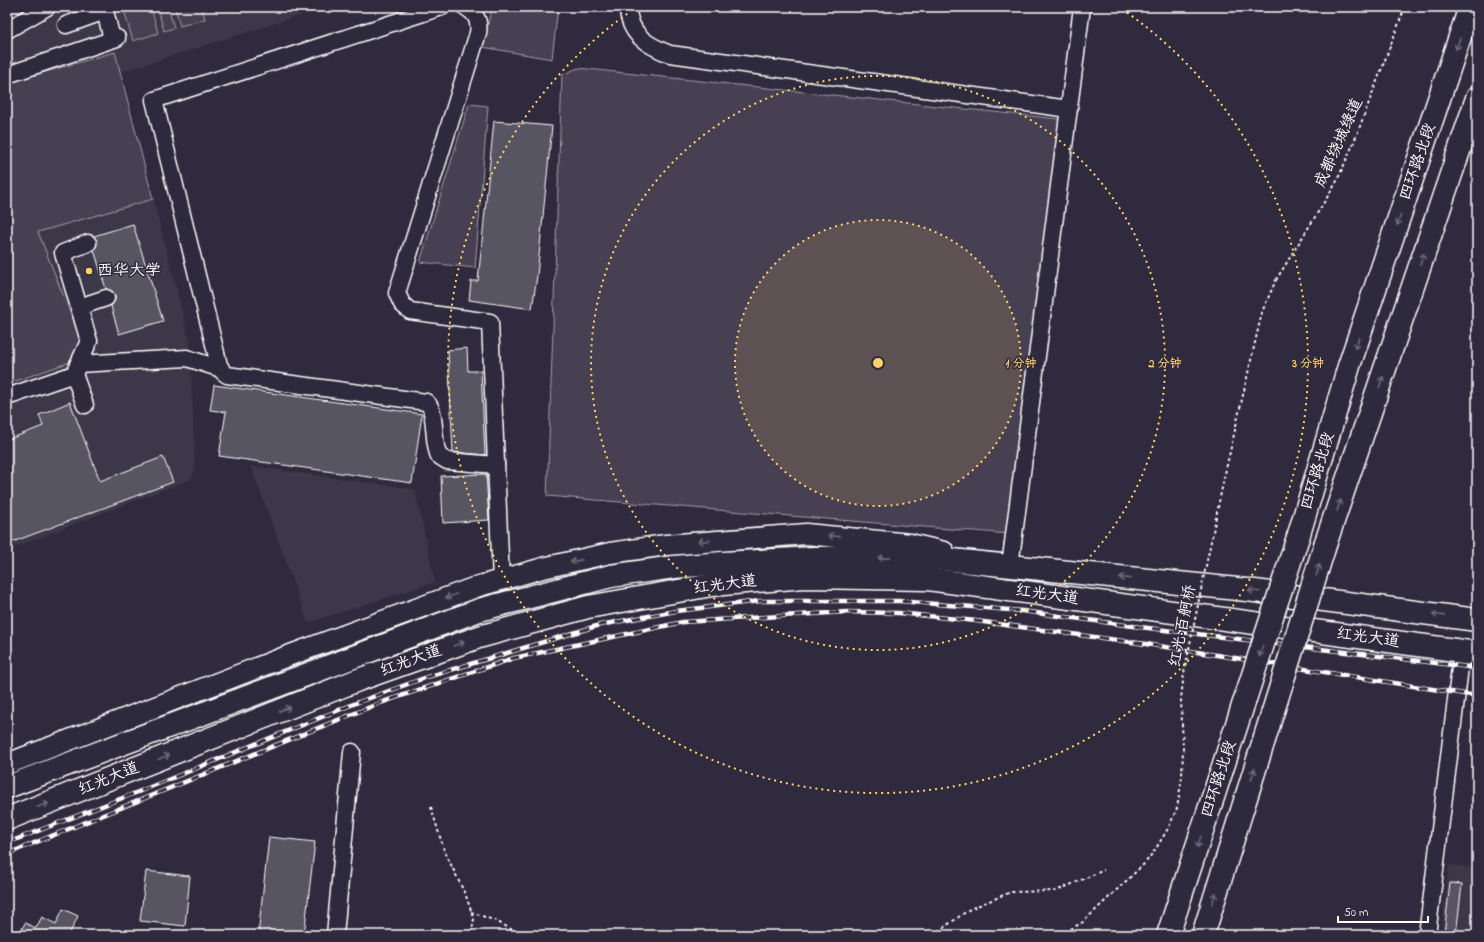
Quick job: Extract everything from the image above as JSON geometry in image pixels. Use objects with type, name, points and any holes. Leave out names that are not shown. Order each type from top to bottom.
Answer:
[{"type":"highway","name":"四环路北段","points":[[1168,935],[1299,534],[1349,366],[1470,7]]},
{"type":"highway","name":"四环路北段","points":[[1203,935],[1326,542],[1477,98]]},
{"type":"highway","name":"红光大道","points":[[7,787],[479,610],[611,576],[674,567],[722,562],[815,558],[923,557],[1247,590],[1477,620]]},
{"type":"highway","name":"红光大道","points":[[7,819],[358,680],[479,637],[588,607],[712,585],[804,577],[928,579],[1470,652]]},
{"type":"main road","points":[[7,764],[286,656],[476,587],[610,553],[666,545],[806,534],[910,544],[1003,566]]},
{"type":"street","points":[[7,30],[47,7]]},
{"type":"street","points":[[221,369],[154,100],[442,7]]},
{"type":"street","points":[[465,7],[470,10],[478,20],[478,33],[397,293],[402,304],[410,311],[490,322],[501,580]]},
{"type":"street","points":[[628,7],[630,20],[638,36],[652,47],[670,54],[1069,109]]},
{"type":"street","points":[[1003,566],[1069,109],[1082,7]]},
{"type":"street","points":[[7,76],[114,38],[105,11],[66,25]]},
{"type":"street","points":[[85,405],[76,369],[88,341],[63,253],[88,243]]},
{"type":"street","points":[[78,307],[106,298]]},
{"type":"street","points":[[7,398],[76,369],[187,358],[221,369],[227,375],[426,402],[432,409],[436,447],[439,456],[448,461],[496,465]]},
{"type":"street","points":[[1427,935],[1470,652]]},
{"type":"street","points":[[335,935],[352,752]]},
{"type":"path","name":"成都绕城绿道","points":[[1276,280],[1336,183],[1354,142],[1405,7]]},
{"type":"path","name":"红光·百舸桥","points":[[1060,935],[1083,922],[1145,863],[1169,827],[1177,808],[1182,777],[1183,748],[1181,699],[1184,673],[1224,478],[1262,312],[1276,280]]},
{"type":"path","points":[[431,807],[444,850],[466,896],[474,919],[471,935]]},
{"type":"path","points":[[933,935],[970,909],[1011,892],[1056,891],[1104,870]]},
{"type":"path","points":[[471,912],[496,921],[522,935]]},
{"type":"shaded area","name":"西华大学","points":[[7,7],[327,7],[121,72],[190,342],[195,468],[191,479],[7,550]]},
{"type":"shaded area","points":[[123,7],[151,7],[158,33],[133,41]]},
{"type":"shaded area","points":[[157,7],[168,7],[174,28],[164,31]]},
{"type":"shaded area","points":[[175,7],[202,7],[205,19],[180,26]]},
{"type":"shaded area","points":[[492,7],[558,7],[552,59],[482,47]]},
{"type":"shaded area","points":[[115,52],[153,199],[38,232],[82,342],[73,361],[7,384],[7,83]]},
{"type":"shaded area","points":[[578,68],[1059,119],[1010,534],[547,496],[562,75]]},
{"type":"shaded area","points":[[469,104],[488,106],[475,268],[420,262]]},
{"type":"shaded area","points":[[251,466],[415,489],[435,582],[308,623]]},
{"type":"shaded area","points":[[1449,865],[1477,868],[1477,935],[1441,935]]},
{"type":"building","points":[[494,121],[552,126],[537,276],[532,309],[469,300],[471,281],[478,281]]},
{"type":"building","points":[[133,224],[163,321],[119,334],[111,306],[115,300],[115,295],[112,291],[106,289],[94,250],[97,244],[94,236]]},
{"type":"building","points":[[467,348],[468,371],[481,371],[485,455],[453,452],[448,350]]},
{"type":"building","points":[[214,385],[422,414],[412,483],[219,456],[226,412],[210,410]]},
{"type":"building","points":[[70,402],[100,481],[163,457],[173,482],[7,544],[7,440],[43,426],[39,415]]},
{"type":"building","points":[[486,474],[489,520],[443,523],[441,476]]},
{"type":"building","points":[[269,837],[315,842],[304,935],[258,935]]},
{"type":"building","points":[[146,871],[190,876],[185,926],[140,921]]},
{"type":"building","points":[[1450,883],[1462,884],[1456,935],[1444,935]]},
{"type":"building","points":[[63,909],[78,916],[69,935],[19,935],[25,923],[36,928],[42,917],[56,924]]},
{"type":"railway","points":[[7,843],[143,790],[356,703],[427,677],[600,625],[676,611],[760,601],[899,601],[1022,611],[1140,627],[1477,668]]},
{"type":"railway","points":[[7,854],[380,703],[514,658],[683,622],[847,612],[899,613],[976,621],[1146,644],[1477,696]]},
{"type":"place","name":"西华大学","points":[[89,271]]}]
